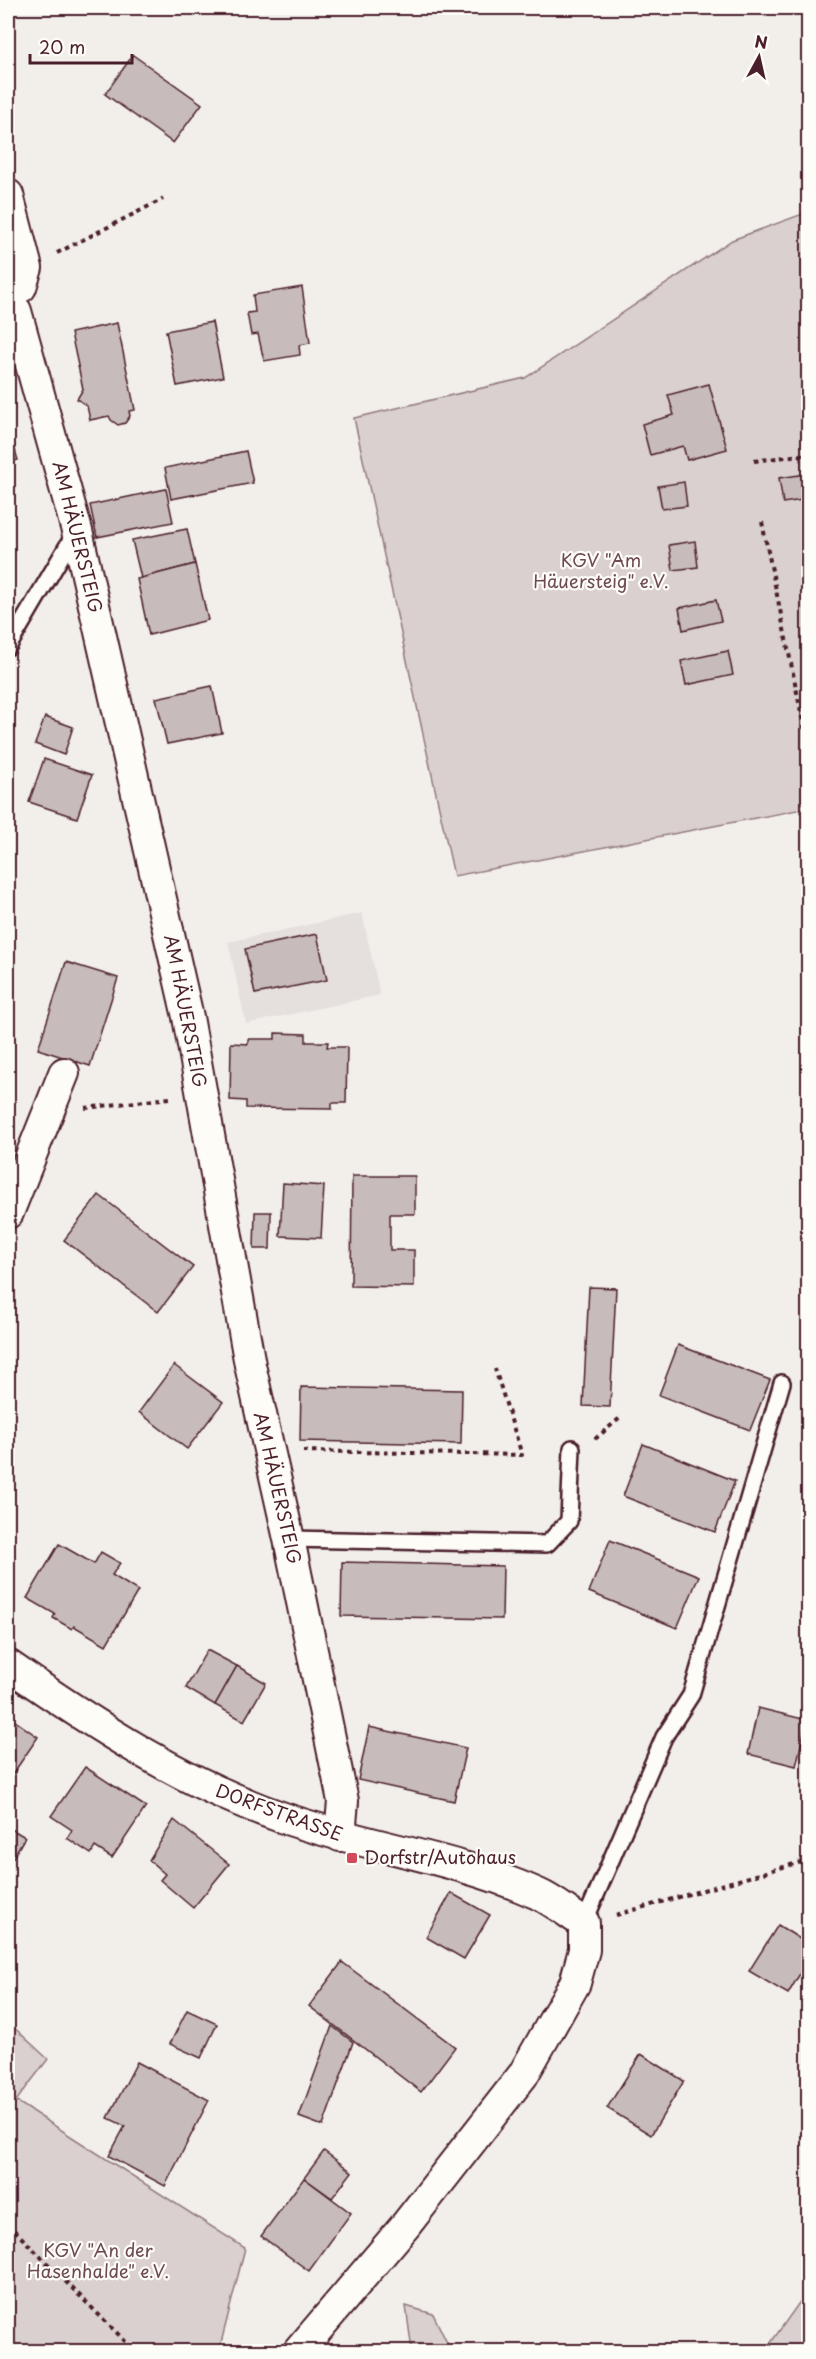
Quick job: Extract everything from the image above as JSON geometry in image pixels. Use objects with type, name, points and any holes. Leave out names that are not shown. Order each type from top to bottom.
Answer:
[{"type":"street","name":"AM HÄUERSTEIG","points":[[8,195],[21,288],[185,1006],[250,1365],[289,1539],[343,1801],[340,1836]]},
{"type":"street","points":[[8,1213],[64,1073]]},
{"type":"street","name":"DORFSTRASSE","points":[[8,1665],[74,1711],[196,1782],[279,1817],[340,1836],[454,1863],[495,1876],[541,1895],[584,1923]]},
{"type":"street","points":[[298,2352],[405,2226],[523,2075],[574,1983],[584,1950],[584,1923]]},
{"type":"lane","points":[[8,646],[76,531]]},
{"type":"lane","points":[[584,1923],[664,1737],[691,1695],[782,1383]]},
{"type":"lane","points":[[289,1539],[547,1544],[569,1521],[572,1448]]},
{"type":"path","points":[[21,288],[163,199]]},
{"type":"path","points":[[754,461],[808,454]]},
{"type":"path","points":[[762,522],[808,746]]},
{"type":"path","points":[[48,1112],[202,1095]]},
{"type":"path","points":[[269,1450],[522,1455],[495,1369]]},
{"type":"path","points":[[592,1441],[620,1418]]},
{"type":"path","points":[[584,1923],[808,1860]]},
{"type":"path","points":[[8,2224],[136,2352]]},
{"type":"shaded area","points":[[362,913],[380,995],[246,1024],[228,942]]},
{"type":"green space","name":"KGV \"Am Häuersteig\" e.V.","points":[[808,212],[808,808],[454,876],[354,418],[525,378],[732,240]]},
{"type":"green space","name":"KGV \"An der Hasenhalde\" e.V.","points":[[8,2022],[48,2059],[16,2101],[245,2248],[219,2351],[8,2351]]},
{"type":"green space","points":[[808,2290],[808,2351],[765,2351]]},
{"type":"green space","points":[[406,2306],[433,2314],[451,2351],[412,2351]]},
{"type":"building","points":[[133,55],[202,104],[173,143],[105,94]]},
{"type":"building","points":[[302,287],[310,343],[299,345],[300,355],[264,361],[258,334],[251,335],[247,313],[255,312],[253,295]]},
{"type":"building","points":[[212,322],[223,377],[177,386],[166,331]]},
{"type":"building","points":[[117,323],[135,410],[129,411],[130,416],[125,423],[118,425],[109,416],[90,420],[87,406],[77,399],[83,389],[71,333]]},
{"type":"building","points":[[709,384],[727,449],[687,460],[683,446],[650,455],[642,424],[674,415],[668,395]]},
{"type":"building","points":[[8,427],[18,460],[8,463]]},
{"type":"building","points":[[246,451],[253,483],[171,499],[165,468]]},
{"type":"building","points":[[806,474],[808,499],[783,503],[779,478]]},
{"type":"building","points":[[684,482],[687,506],[662,509],[658,486]]},
{"type":"building","points":[[166,489],[173,522],[97,537],[90,505]]},
{"type":"building","points":[[187,529],[195,564],[141,578],[132,540]]},
{"type":"building","points":[[695,541],[698,567],[673,570],[669,545]]},
{"type":"building","points":[[195,564],[208,620],[149,635],[137,579]]},
{"type":"building","points":[[808,583],[808,607],[806,608],[803,584]]},
{"type":"building","points":[[716,600],[721,621],[683,630],[679,608]]},
{"type":"building","points":[[728,651],[733,675],[686,685],[681,661]]},
{"type":"building","points":[[212,686],[222,733],[167,744],[156,698]]},
{"type":"building","points":[[45,717],[73,727],[64,755],[35,744]]},
{"type":"building","points":[[44,759],[92,775],[77,818],[29,802]]},
{"type":"building","points":[[317,934],[327,980],[255,994],[245,949]]},
{"type":"building","points":[[66,962],[118,978],[90,1066],[38,1049]]},
{"type":"building","points":[[275,1033],[306,1034],[306,1042],[328,1042],[327,1047],[347,1047],[346,1103],[332,1103],[332,1109],[246,1108],[246,1101],[230,1100],[231,1043],[248,1044],[248,1039],[275,1039]]},
{"type":"building","points":[[352,1176],[415,1176],[415,1214],[390,1214],[390,1250],[414,1250],[414,1287],[351,1286]]},
{"type":"building","points":[[283,1183],[324,1186],[321,1238],[280,1236]]},
{"type":"building","points":[[99,1195],[193,1267],[158,1312],[64,1240]]},
{"type":"building","points":[[255,1212],[271,1212],[270,1249],[254,1249]]},
{"type":"building","points":[[589,1287],[616,1288],[610,1407],[583,1406]]},
{"type":"building","points":[[678,1345],[770,1380],[750,1430],[659,1395]]},
{"type":"building","points":[[174,1365],[223,1402],[187,1449],[139,1412]]},
{"type":"building","points":[[301,1387],[462,1390],[461,1444],[300,1441]]},
{"type":"building","points":[[643,1444],[735,1481],[715,1532],[623,1496]]},
{"type":"building","points":[[610,1540],[699,1576],[677,1628],[589,1592]]},
{"type":"building","points":[[59,1544],[94,1564],[101,1552],[120,1563],[112,1575],[138,1591],[106,1645],[74,1626],[72,1629],[53,1618],[55,1614],[27,1598]]},
{"type":"building","points":[[342,1562],[503,1566],[502,1619],[341,1616]]},
{"type":"building","points":[[207,1650],[237,1666],[215,1705],[186,1688]]},
{"type":"building","points":[[237,1666],[266,1683],[244,1721],[215,1705]]},
{"type":"building","points":[[758,1708],[807,1720],[796,1766],[748,1754]]},
{"type":"building","points":[[8,1716],[38,1737],[8,1781]]},
{"type":"building","points":[[369,1727],[466,1748],[454,1801],[358,1780]]},
{"type":"building","points":[[85,1767],[146,1807],[112,1858],[95,1847],[91,1854],[67,1838],[72,1830],[51,1816]]},
{"type":"building","points":[[174,1820],[229,1864],[193,1908],[160,1880],[165,1874],[149,1860]]},
{"type":"building","points":[[8,1827],[25,1837],[8,1866]]},
{"type":"building","points":[[451,1893],[490,1915],[464,1959],[426,1937]]},
{"type":"building","points":[[778,1925],[808,1944],[808,1960],[788,1994],[749,1971]]},
{"type":"building","points":[[342,1962],[455,2047],[421,2092],[309,2006]]},
{"type":"building","points":[[187,2010],[217,2024],[201,2058],[170,2044]]},
{"type":"building","points":[[332,2026],[353,2042],[323,2126],[299,2117]]},
{"type":"building","points":[[641,2054],[684,2081],[651,2135],[607,2108]]},
{"type":"building","points":[[137,2062],[209,2100],[165,2186],[109,2156],[125,2126],[108,2118]]},
{"type":"building","points":[[324,2151],[352,2172],[332,2198],[304,2178]]},
{"type":"building","points":[[304,2178],[351,2213],[309,2271],[261,2236]]},
{"type":"place","name":"Dorfstr/Autohaus","points":[[352,1858]]}]
